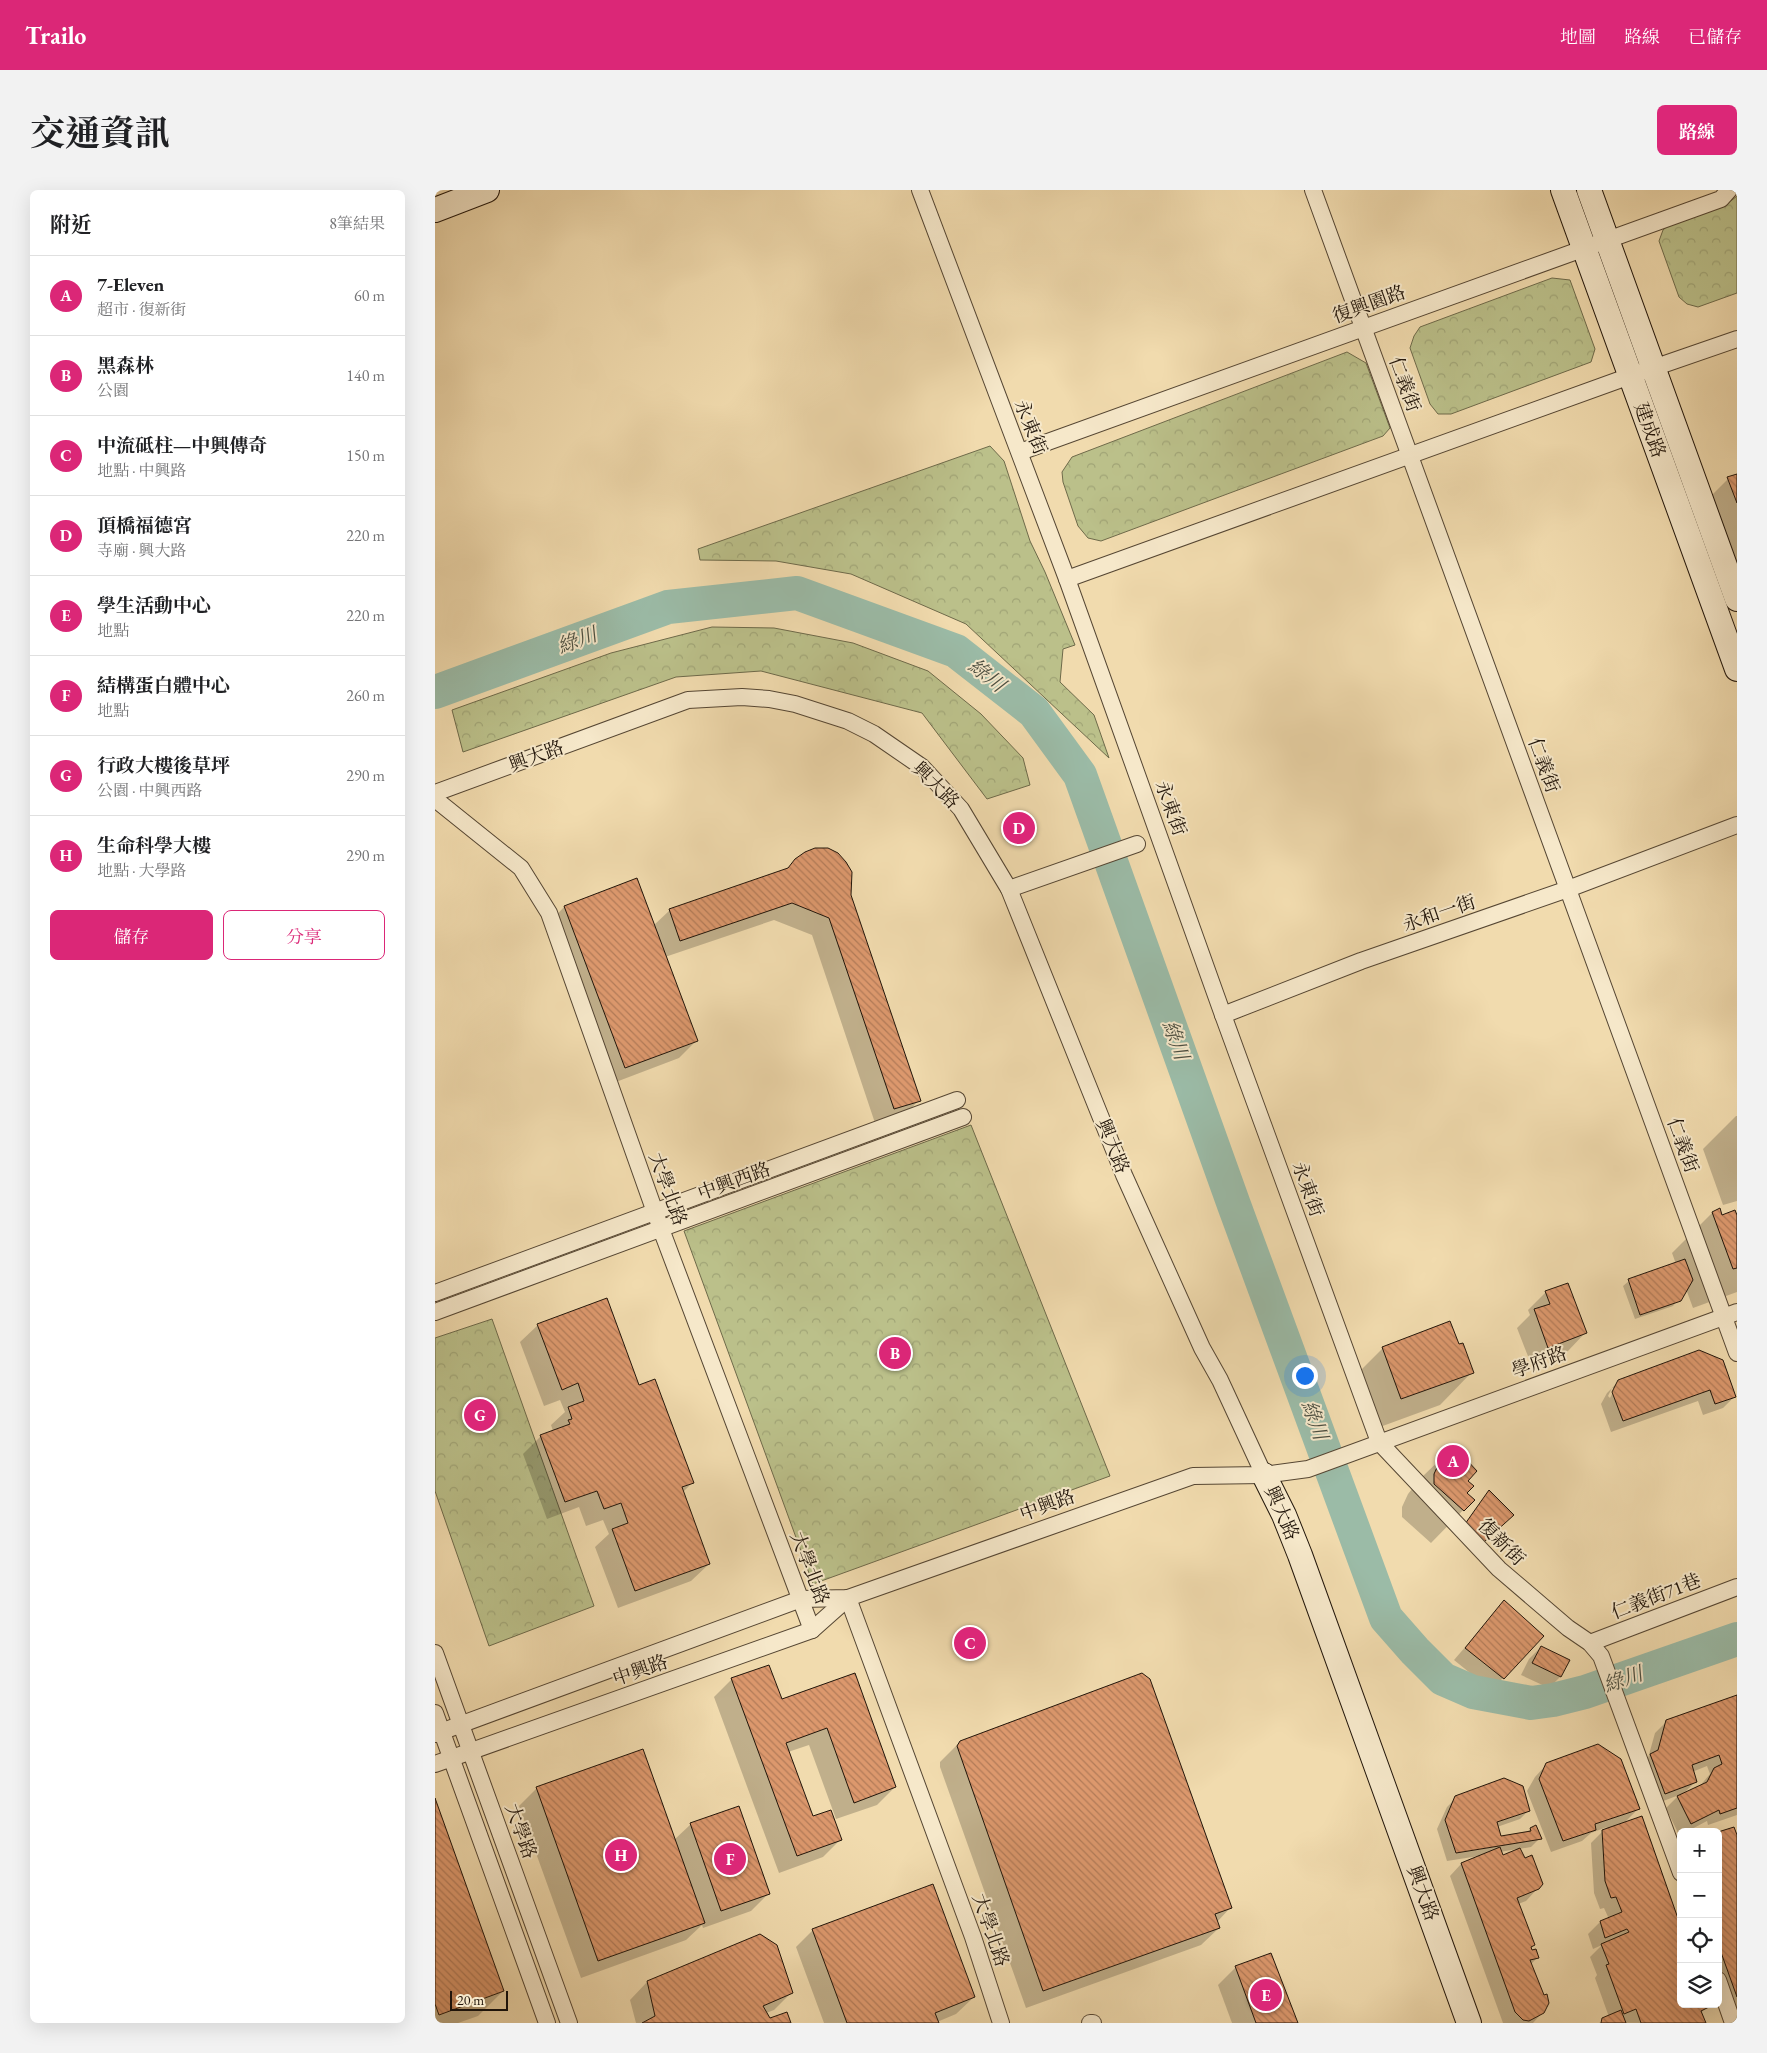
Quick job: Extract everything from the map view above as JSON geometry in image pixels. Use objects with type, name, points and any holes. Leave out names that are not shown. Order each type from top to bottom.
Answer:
[{"type":"street","points":[[435,210],[487,190]]},
{"type":"street","name":"永東街","points":[[920,190],[1067,579],[1223,1015],[1379,1442]]},
{"type":"street","name":"仁義街","points":[[1313,190],[1568,889],[1730,1314],[1737,1353]]},
{"type":"street","name":"建成路","points":[[1563,190],[1737,669]]},
{"type":"street","name":"建成路","points":[[1589,190],[1737,599]]},
{"type":"street","name":"復興園路","points":[[1020,452],[1721,199],[1729,190]]},
{"type":"street","points":[[1067,579],[1653,367],[1737,339]]},
{"type":"street","name":"興大路","points":[[435,793],[688,700],[742,697],[769,699],[804,706],[848,721],[891,744],[922,767],[961,809],[1009,889],[1124,1175],[1202,1348],[1220,1380],[1284,1515],[1469,2023]]},
{"type":"street","name":"大學北路","points":[[435,799],[521,868],[549,913],[661,1229],[813,1630]]},
{"type":"street","name":"永和一街","points":[[1223,1015],[1361,961],[1568,889],[1737,825]]},
{"type":"street","points":[[1009,889],[1137,844]]},
{"type":"street","name":"中興西路","points":[[435,1293],[957,1100]]},
{"type":"street","name":"中興西路","points":[[435,1312],[963,1117]]},
{"type":"street","name":"學府路","points":[[1264,1475],[1307,1468],[1730,1314]]},
{"type":"street","name":"復新街","points":[[1379,1442],[1499,1569],[1568,1628],[1590,1643],[1601,1656],[1677,1862]]},
{"type":"street","name":"中興路","points":[[438,1733],[801,1599],[848,1598],[1193,1476],[1264,1475]]},
{"type":"street","name":"仁義街71巷","points":[[1590,1643],[1737,1587]]},
{"type":"street","name":"大學北路","points":[[848,1598],[973,1937],[1001,2023]]},
{"type":"street","name":"中興路","points":[[435,1764],[813,1630],[848,1598]]},
{"type":"street","name":"大學路","points":[[435,1652],[569,2023]]},
{"type":"street","points":[[435,1714],[438,1733],[451,1758],[547,2023]]},
{"type":"street","points":[[1722,1991],[1733,2023]]},
{"type":"green space","points":[[1737,196],[1737,293],[1698,307],[1687,304],[1679,297],[1659,241],[1663,230],[1672,222],[1732,200]]},
{"type":"green space","points":[[1552,278],[1570,280],[1595,349],[1591,362],[1451,414],[1438,414],[1430,404],[1410,348],[1414,336],[1420,327]]},
{"type":"green space","points":[[1347,352],[1366,363],[1390,428],[1383,436],[1101,541],[1088,538],[1078,526],[1063,482],[1062,472],[1072,457]]},
{"type":"green space","points":[[990,446],[1004,461],[1030,541],[1075,645],[1063,649],[1060,682],[1094,715],[1109,758],[966,624],[851,574],[776,561],[700,560],[698,549]]},
{"type":"green space","points":[[712,627],[774,628],[853,643],[928,671],[981,714],[1023,758],[1030,785],[987,799],[922,713],[761,671],[676,677],[463,752],[452,710],[611,653]]},
{"type":"green space","points":[[971,1125],[1110,1476],[813,1584],[684,1231]]},
{"type":"green space","points":[[492,1319],[594,1606],[489,1646],[435,1491],[435,1338]]},
{"type":"building","points":[[1737,474],[1737,503],[1727,477]]},
{"type":"building","points":[[815,848],[828,848],[838,853],[852,872],[851,895],[921,1101],[894,1109],[829,918],[792,903],[680,941],[669,909],[788,868],[795,859]]},
{"type":"building","points":[[637,878],[698,1041],[625,1068],[564,906]]},
{"type":"building","points":[[1720,1208],[1722,1215],[1735,1210],[1737,1215],[1737,1268],[1733,1269],[1712,1212]]},
{"type":"building","points":[[1685,1259],[1693,1280],[1681,1301],[1640,1315],[1628,1279]]},
{"type":"building","points":[[1568,1283],[1587,1333],[1548,1348],[1534,1309],[1550,1304],[1545,1291]]},
{"type":"building","points":[[607,1298],[639,1385],[655,1379],[694,1483],[682,1487],[710,1564],[635,1591],[612,1529],[628,1523],[621,1503],[604,1509],[597,1491],[565,1502],[540,1435],[570,1424],[568,1420],[572,1419],[568,1407],[584,1401],[578,1383],[562,1390],[537,1324]]},
{"type":"building","points":[[1450,1321],[1459,1344],[1463,1343],[1474,1373],[1401,1399],[1382,1347]]},
{"type":"building","points":[[1699,1350],[1723,1360],[1736,1397],[1715,1404],[1710,1390],[1623,1421],[1612,1392],[1618,1380]]},
{"type":"building","points":[[1453,1445],[1477,1471],[1468,1481],[1474,1486],[1467,1493],[1475,1500],[1464,1511],[1434,1484],[1434,1474],[1440,1461]]},
{"type":"building","points":[[1489,1490],[1514,1515],[1484,1542],[1465,1524]]},
{"type":"building","points":[[1504,1600],[1544,1636],[1504,1679],[1465,1648]]},
{"type":"building","points":[[1541,1646],[1570,1660],[1561,1677],[1532,1663]]},
{"type":"building","points":[[769,1665],[782,1699],[855,1673],[896,1787],[854,1803],[827,1728],[786,1743],[813,1816],[831,1810],[842,1840],[797,1856],[731,1678]]},
{"type":"building","points":[[1142,1673],[1150,1679],[1232,1908],[1215,1914],[1220,1928],[1043,1991],[957,1746],[960,1741]]},
{"type":"building","points":[[1737,1695],[1737,1808],[1720,1814],[1719,1810],[1691,1824],[1677,1796],[1707,1782],[1714,1768],[1722,1764],[1719,1755],[1692,1765],[1697,1782],[1665,1794],[1650,1754],[1658,1750],[1666,1720]]},
{"type":"building","points":[[1598,1744],[1621,1759],[1640,1809],[1595,1824],[1596,1830],[1563,1841],[1539,1779],[1546,1763]]},
{"type":"building","points":[[643,1749],[705,1923],[598,1961],[536,1787]]},
{"type":"building","points":[[1504,1778],[1523,1786],[1530,1811],[1497,1822],[1501,1836],[1531,1831],[1530,1828],[1536,1825],[1542,1839],[1456,1853],[1445,1820],[1455,1796]]},
{"type":"building","points":[[435,1798],[504,1991],[439,2015],[435,2004]]},
{"type":"building","points":[[739,1806],[770,1894],[721,1911],[690,1823]]},
{"type":"building","points":[[1642,1816],[1677,1916],[1677,2008],[1707,2008],[1701,2011],[1706,2023],[1641,2023],[1636,2009],[1624,2014],[1606,1965],[1609,1964],[1601,1944],[1629,1932],[1627,1929],[1605,1938],[1600,1921],[1622,1912],[1616,1897],[1611,1898],[1605,1881],[1602,1830]]},
{"type":"building","points":[[1734,1827],[1737,1835],[1737,1997],[1722,1955],[1722,1831]]},
{"type":"building","points":[[1500,1847],[1503,1855],[1520,1848],[1525,1858],[1532,1855],[1543,1884],[1539,1889],[1517,1898],[1535,1945],[1531,1947],[1532,1950],[1536,1949],[1539,1958],[1530,1960],[1544,1995],[1547,1994],[1549,2003],[1544,2013],[1529,2021],[1523,2020],[1515,2012],[1461,1863]]},
{"type":"building","points":[[933,1884],[975,1997],[935,2013],[939,2023],[847,2023],[812,1929]]},
{"type":"building","points":[[760,1934],[777,1945],[793,1993],[763,2006],[770,2018],[787,2012],[791,2023],[642,2023],[655,2016],[647,1981]]},
{"type":"building","points":[[1271,1953],[1298,2023],[1256,2023],[1235,1966]]},
{"type":"building","points":[[1621,2010],[1626,2023],[1601,2023],[1602,2018]]},
{"type":"waterway","name":"綠川","points":[[435,692],[668,607],[797,593],[956,651],[1034,712],[1080,775],[1234,1205],[1386,1618],[1443,1679],[1473,1692],[1531,1703],[1585,1692],[1737,1639]]},
{"type":"place","name":"頂橋福德宮","points":[[1019,828]]},
{"type":"place","name":"黑森林","points":[[895,1353]]},
{"type":"place","name":"行政大樓後草坪","points":[[480,1415]]},
{"type":"place","name":"7-Eleven","points":[[1453,1461]]},
{"type":"place","name":"中流砥柱—中興傳奇","points":[[970,1643]]},
{"type":"place","name":"生命科學大樓","points":[[621,1855]]},
{"type":"place","name":"結構蛋白體中心","points":[[730,1859]]},
{"type":"place","name":"學生活動中心","points":[[1266,1995]]}]
